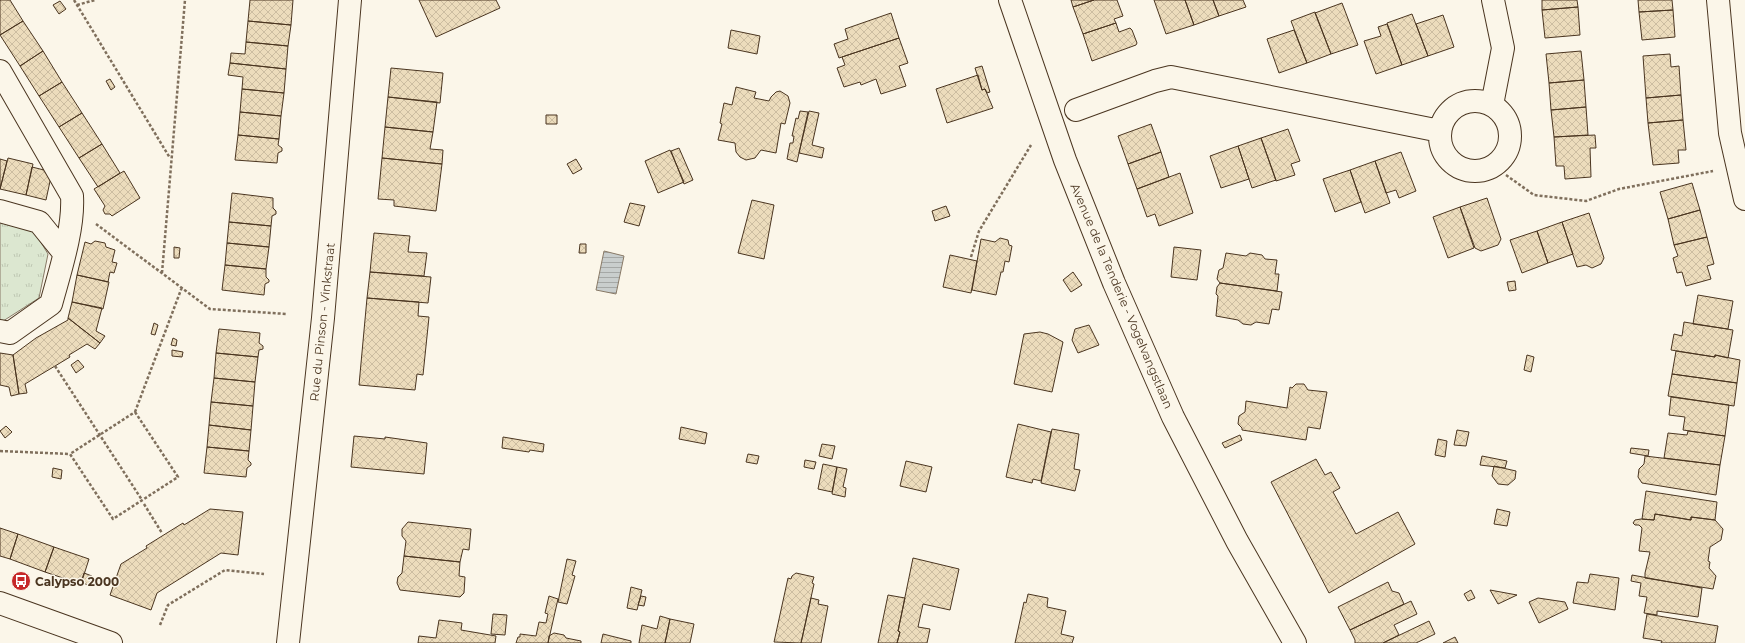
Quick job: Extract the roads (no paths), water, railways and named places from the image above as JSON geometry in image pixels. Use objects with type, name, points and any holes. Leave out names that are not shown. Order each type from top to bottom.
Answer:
[{"type":"street","name":"Rue du Pinson - Vinkstraat","points":[[288,643],[323,318],[350,0]]},
{"type":"street","name":"Avenue de la Tenderie - Vogelvangstlaan","points":[[1010,0],[1065,160],[1114,283],[1173,417],[1237,542],[1295,643]]},
{"type":"street","points":[[1492,105],[1503,48],[1493,0]]},
{"type":"street","points":[[1718,0],[1730,133],[1745,199]]},
{"type":"street","points":[[0,71],[72,196],[73,206],[64,254],[51,304],[10,333],[0,331]]},
{"type":"street","points":[[1076,110],[1155,81],[1171,77],[1440,131]]},
{"type":"street","points":[[1479,101],[1492,105],[1503,114],[1509,127],[1510,140],[1506,152],[1498,162],[1488,169],[1476,171],[1464,169],[1450,162],[1442,149],[1440,131],[1443,120],[1452,108],[1465,102],[1479,101]]},
{"type":"street","points":[[0,211],[39,222],[64,254]]},
{"type":"street","points":[[0,604],[112,643]]},
{"type":"place","name":"Calypso 2000","points":[[21,581]]}]
